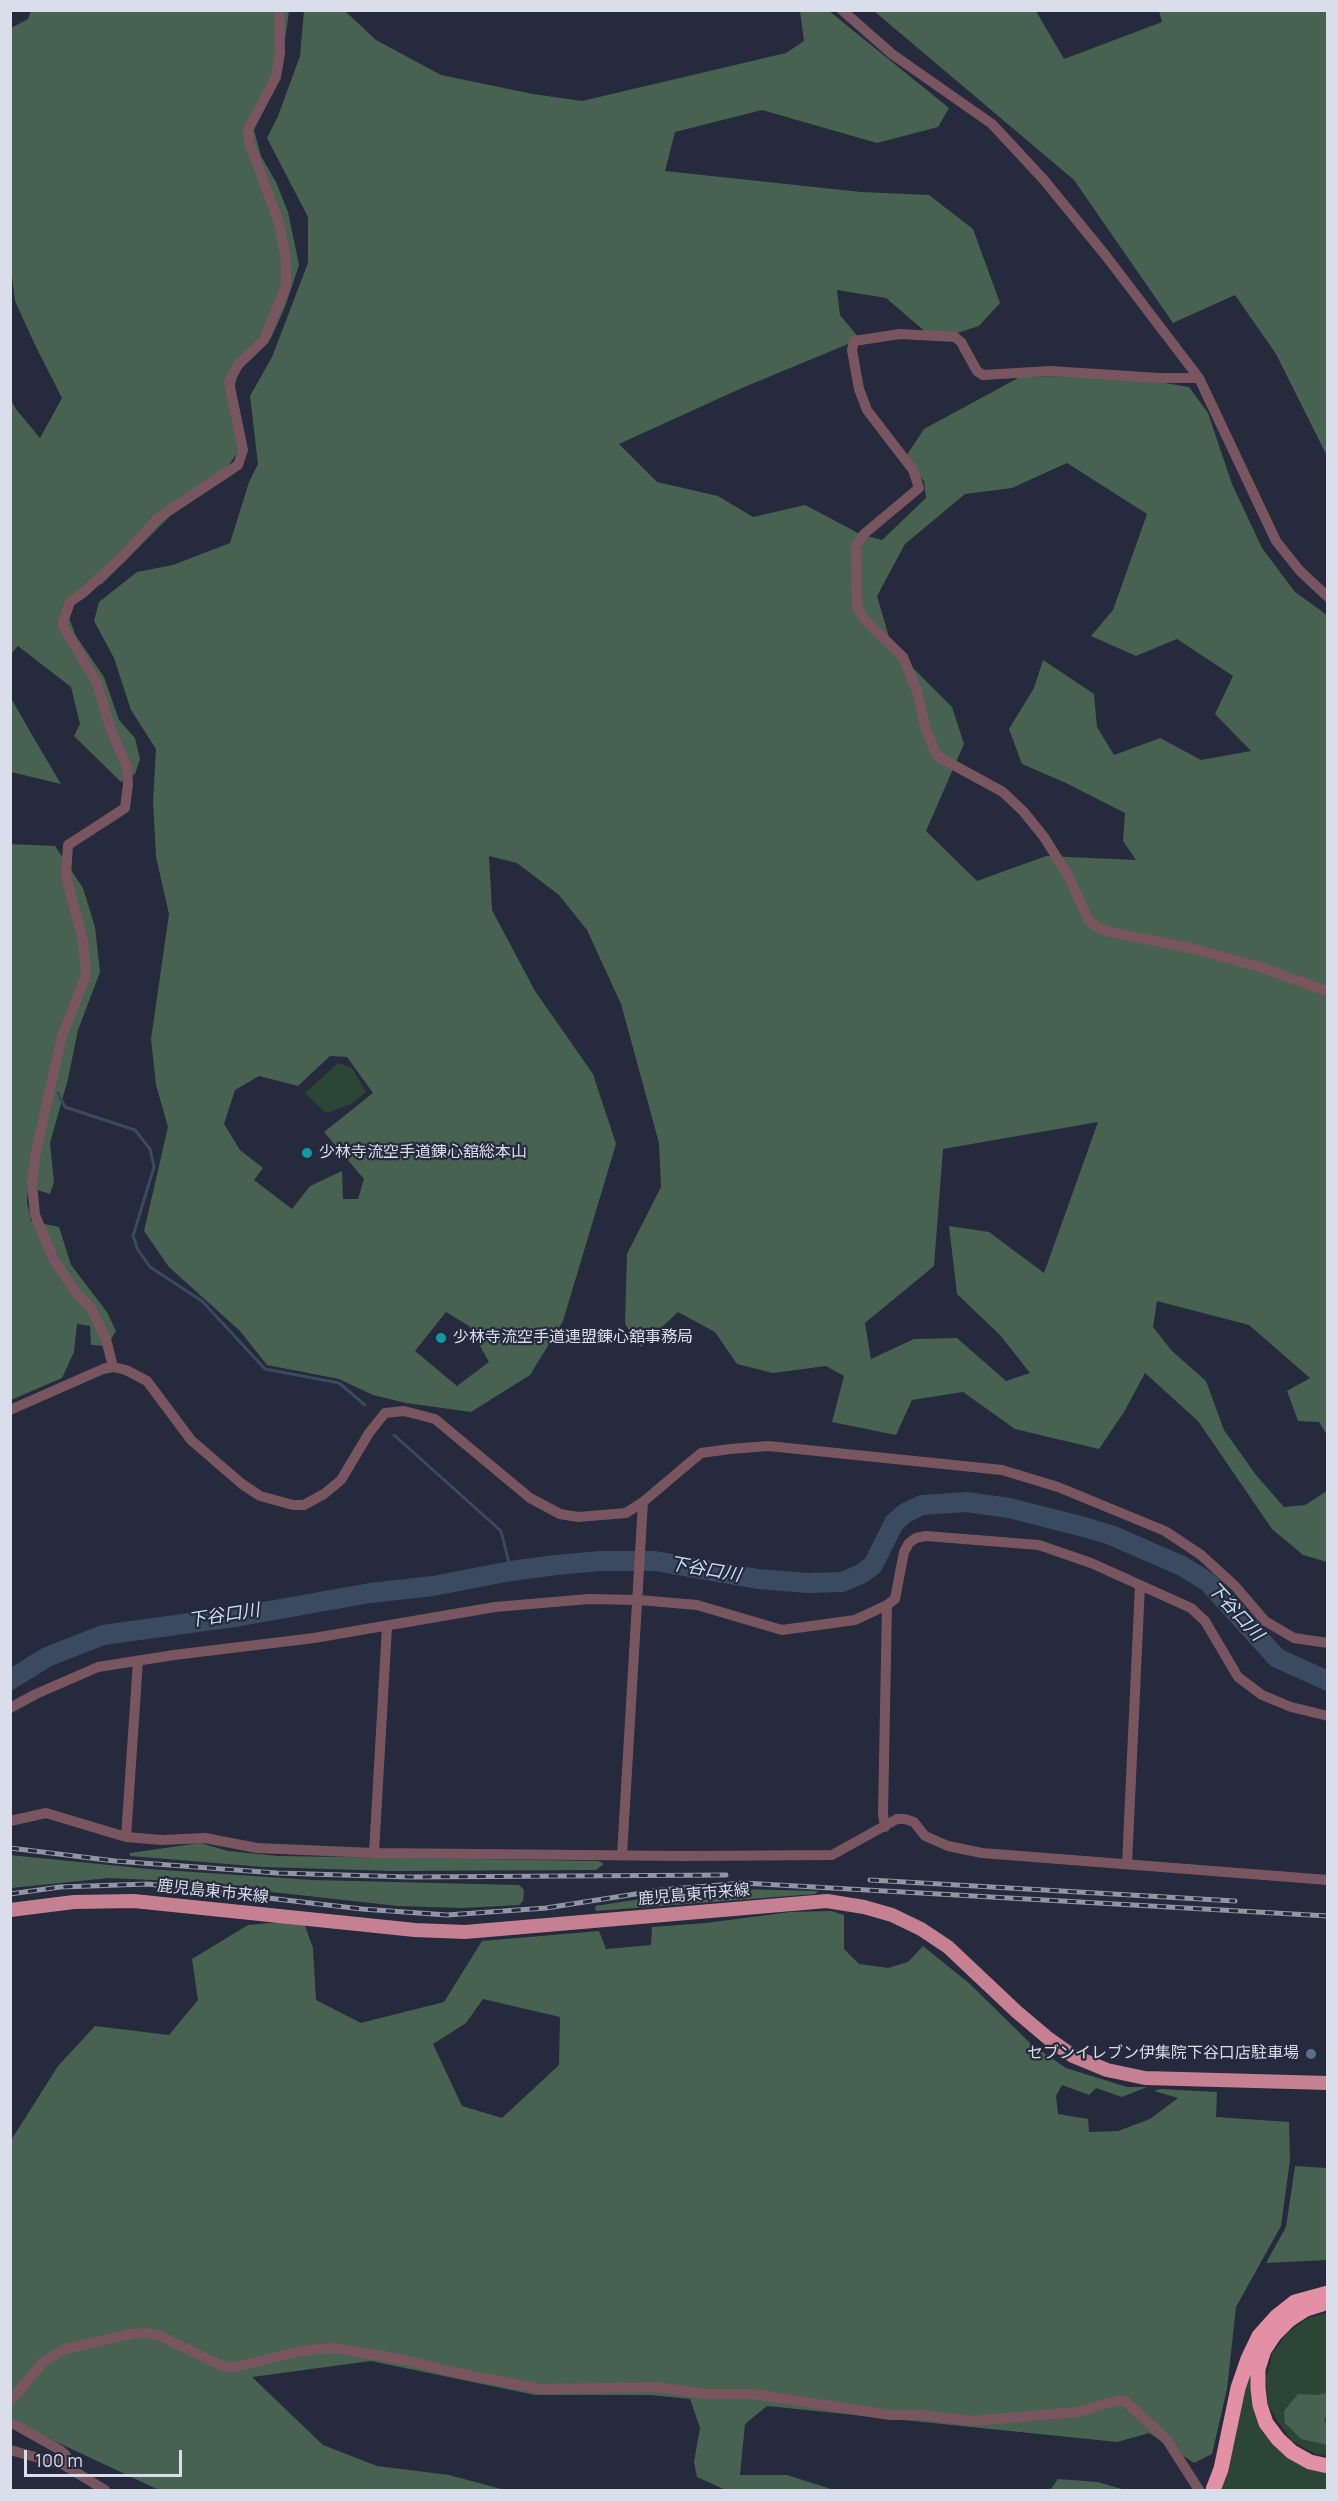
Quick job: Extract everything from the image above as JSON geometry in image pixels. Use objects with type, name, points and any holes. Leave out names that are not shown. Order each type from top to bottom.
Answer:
[{"type":"highway","points":[[1213,2490],[1223,2459],[1238,2388],[1259,2336],[1276,2317],[1295,2302],[1328,2293]]},
{"type":"highway","points":[[1328,2303],[1306,2309],[1289,2320],[1274,2335],[1264,2350],[1258,2369],[1260,2405],[1266,2423],[1292,2452],[1310,2462],[1328,2466]]},
{"type":"main road","name":"鹿児島東市来線","points":[[10,1910],[74,1902],[134,1900],[415,1930],[465,1932],[827,1901],[864,1907],[892,1915],[921,1929],[948,1947],[1049,2039],[1073,2056],[1107,2070],[1154,2079],[1328,2083]]},
{"type":"street","points":[[113,1367],[106,1339],[91,1308],[77,1294],[54,1260],[35,1215],[32,1183],[36,1152],[62,1036],[86,975],[83,941],[66,876],[68,845],[125,808],[128,784],[128,767],[111,730],[97,683],[62,625],[69,602],[83,593],[115,563],[158,518],[238,465],[243,450],[229,382],[238,365],[264,340],[286,286],[286,260],[279,223],[249,142],[248,130],[276,77],[280,53],[279,10]]},
{"type":"street","points":[[842,10],[892,54],[992,124],[1044,180],[1099,247],[1199,378],[1276,541],[1300,571],[1328,597]]},
{"type":"street","points":[[1199,378],[1160,378],[1050,371],[983,375],[977,371],[961,342],[955,337],[900,334],[854,341],[852,350],[859,389],[867,410],[913,470],[918,479],[919,488],[864,534],[856,546],[857,607],[863,618],[903,657],[918,694],[925,727],[937,756],[1003,792],[1023,811],[1044,837],[1069,877],[1089,921],[1110,932],[1190,948],[1257,966],[1324,990]]},
{"type":"street","points":[[10,1410],[91,1373],[113,1367],[126,1370],[147,1382],[191,1440],[242,1484],[260,1496],[277,1502],[304,1505],[324,1494],[341,1480],[369,1434],[385,1413],[404,1411],[435,1419],[530,1497],[560,1514],[578,1517],[626,1512],[643,1502],[701,1453],[740,1448],[768,1446],[1002,1470],[1058,1487],[1165,1531],[1208,1562],[1235,1586],[1265,1621],[1294,1638],[1328,1643]]},
{"type":"street","points":[[622,1855],[639,1600],[643,1502]]},
{"type":"street","points":[[10,1708],[98,1667],[387,1627],[495,1607],[589,1599],[639,1600],[697,1605],[783,1630],[855,1620],[895,1599],[904,1552],[909,1543],[916,1538],[926,1536],[1039,1545],[1091,1563],[1191,1608],[1204,1621],[1238,1677],[1262,1695],[1291,1707],[1328,1716]]},
{"type":"street","points":[[1127,1864],[1140,1585]]},
{"type":"street","points":[[885,1827],[883,1814],[887,1605]]},
{"type":"street","points":[[374,1853],[387,1627]]},
{"type":"street","points":[[126,1837],[138,1661]]},
{"type":"street","points":[[10,1821],[46,1813],[126,1837],[162,1840],[205,1838],[257,1848],[374,1853],[832,1855],[897,1819],[905,1819],[914,1822],[925,1836],[948,1846],[982,1853],[1328,1880]]},
{"type":"street","points":[[10,2399],[43,2362],[65,2349],[131,2334],[147,2333],[160,2336],[222,2367],[232,2368],[300,2351],[333,2348],[400,2359],[457,2373],[541,2389],[655,2387],[707,2394],[753,2394],[890,2415],[922,2415],[972,2421],[1033,2414],[1078,2412],[1116,2401],[1125,2401],[1167,2440],[1189,2471],[1199,2490]]},
{"type":"street","points":[[10,2422],[60,2450],[66,2455],[64,2465]]},
{"type":"street","points":[[10,2450],[64,2465],[105,2490]]},
{"type":"green space","points":[[31,11],[289,11],[282,61],[254,130],[261,156],[276,182],[288,212],[299,265],[285,307],[271,338],[239,367],[234,391],[239,450],[224,472],[184,502],[102,584],[81,590],[73,604],[69,618],[76,636],[104,677],[119,720],[135,738],[140,759],[135,774],[121,782],[74,736],[80,724],[71,687],[18,646],[11,654],[10,398],[40,438],[62,398],[15,301],[11,268],[11,28],[28,19]]},
{"type":"green space","points":[[304,11],[345,11],[376,40],[441,75],[533,94],[582,101],[786,53],[804,41],[800,11],[829,11],[949,108],[938,127],[877,143],[762,110],[675,132],[665,171],[861,192],[929,195],[973,229],[1000,303],[979,326],[935,340],[886,298],[837,290],[840,315],[860,339],[742,388],[619,444],[657,482],[718,496],[753,517],[805,505],[860,534],[882,540],[926,498],[924,481],[904,459],[924,429],[1020,377],[1117,375],[1189,387],[1208,413],[1232,484],[1262,548],[1295,592],[1327,615],[1327,1435],[1319,1422],[1298,1421],[1287,1391],[1310,1378],[1249,1325],[1157,1301],[1153,1327],[1172,1351],[1206,1381],[1224,1430],[1256,1475],[1284,1507],[1305,1505],[1327,1491],[1327,1562],[1303,1555],[1272,1529],[1198,1421],[1145,1373],[1124,1412],[1099,1449],[1015,1429],[963,1392],[912,1400],[896,1435],[832,1422],[844,1376],[826,1366],[773,1373],[737,1364],[715,1332],[678,1312],[641,1347],[625,1324],[627,1254],[661,1187],[659,1143],[621,1004],[587,930],[559,895],[517,863],[489,856],[492,910],[535,991],[593,1074],[616,1144],[563,1321],[530,1375],[471,1412],[406,1403],[373,1395],[339,1379],[267,1365],[240,1331],[169,1267],[144,1231],[168,1127],[156,1085],[151,1039],[169,914],[156,857],[153,801],[156,749],[131,710],[114,658],[94,621],[99,602],[137,572],[173,565],[230,543],[249,482],[258,464],[250,396],[272,357],[308,263],[308,217],[267,138],[278,116],[300,56]],"holes":[[[1067,463],[1147,514],[1113,610],[1091,636],[1136,656],[1177,639],[1233,676],[1215,714],[1251,751],[1201,760],[1160,738],[1114,755],[1097,727],[1094,694],[1043,660],[1034,688],[1009,729],[1022,764],[1125,813],[1123,841],[1136,860],[1046,856],[977,881],[926,831],[964,744],[952,707],[892,647],[877,596],[905,544],[965,494],[1012,488]],[[330,1056],[347,1057],[373,1093],[324,1132],[364,1179],[358,1199],[343,1199],[342,1171],[310,1186],[292,1209],[254,1180],[263,1168],[240,1150],[224,1124],[235,1090],[259,1076],[298,1086]],[[1098,1122],[1044,1273],[989,1232],[949,1226],[957,1294],[1000,1335],[1030,1373],[1006,1381],[957,1338],[914,1339],[871,1359],[865,1323],[934,1266],[943,1149]],[[446,1312],[469,1326],[489,1362],[457,1386],[415,1351]]]},
{"type":"green space","points":[[874,11],[1036,11],[1064,59],[1162,22],[1159,11],[1327,11],[1327,456],[1276,354],[1235,295],[1173,323],[1074,180]]},
{"type":"green space","points":[[11,698],[32,735],[61,784],[11,772]]},
{"type":"green space","points":[[10,844],[55,846],[83,888],[95,927],[100,972],[78,1030],[68,1079],[50,1143],[54,1182],[50,1194],[28,1187],[27,1202],[31,1221],[59,1227],[71,1265],[107,1312],[116,1331],[107,1346],[91,1345],[90,1326],[77,1324],[74,1352],[62,1378],[11,1400]]},
{"type":"green space","points":[[338,1063],[352,1068],[366,1092],[351,1104],[326,1113],[305,1093]]},
{"type":"green space","points":[[200,1843],[228,1851],[278,1856],[598,1861],[604,1864],[596,1870],[392,1871],[264,1867],[130,1856],[130,1853]]},
{"type":"green space","points":[[10,1855],[149,1869],[312,1880],[519,1885],[524,1890],[523,1901],[519,1905],[463,1908],[398,1906],[172,1881],[109,1878],[11,1888]]},
{"type":"green space","points":[[741,1889],[818,1891],[815,1894],[596,1911],[595,1906],[693,1891]]},
{"type":"green space","points":[[831,1911],[844,1915],[844,1949],[859,1964],[888,1968],[908,1962],[923,1946],[970,1984],[1031,2044],[1066,2068],[1127,2087],[1147,2087],[1122,2097],[1096,2088],[1089,2095],[1062,2085],[1056,2096],[1058,2114],[1088,2119],[1089,2132],[1118,2131],[1150,2119],[1178,2098],[1154,2091],[1160,2089],[1217,2092],[1216,2117],[1289,2122],[1290,2160],[1281,2226],[1236,2307],[1227,2389],[1212,2454],[1194,2463],[1149,2433],[1117,2442],[767,2406],[745,2424],[740,2475],[787,2475],[830,2490],[726,2490],[697,2477],[694,2462],[700,2428],[690,2399],[650,2395],[535,2395],[371,2361],[252,2377],[323,2445],[377,2466],[449,2475],[505,2490],[159,2490],[11,2423],[10,2142],[58,2066],[95,2026],[169,2035],[198,2000],[192,1959],[248,1925],[303,1920],[313,1948],[316,2000],[361,2023],[444,2002],[482,1941],[599,1931],[606,1949],[651,1945],[652,1927],[706,1923],[790,1912]],"holes":[[[483,1999],[560,2017],[559,2065],[502,2118],[462,2106],[433,2044],[466,2023]]]},
{"type":"green space","points":[[1295,2166],[1327,2168],[1327,2260],[1266,2263],[1286,2227]]},
{"type":"green space","points":[[1327,2313],[1327,2456],[1316,2454],[1292,2441],[1268,2404],[1266,2380],[1272,2354],[1287,2333],[1308,2318]]},
{"type":"green space","points":[[1251,2367],[1263,2429],[1327,2471],[1327,2490],[1218,2490]]},
{"type":"green space","points":[[1327,2393],[1327,2416],[1324,2419],[1327,2428],[1327,2445],[1301,2439],[1285,2423],[1284,2411],[1298,2394]]},
{"type":"green space","points":[[1058,2479],[1098,2482],[1125,2490],[1050,2490]]},
{"type":"waterway","points":[[58,1093],[65,1107],[135,1130],[150,1149],[154,1167],[133,1236],[138,1250],[150,1267],[202,1301],[265,1369],[339,1383],[365,1405]]},
{"type":"waterway","points":[[394,1435],[501,1531],[511,1571]]},
{"type":"waterway","name":"下谷口川","points":[[10,1680],[47,1657],[103,1635],[241,1616],[370,1593],[433,1586],[556,1565],[600,1561],[655,1561],[758,1579],[808,1583],[842,1582],[861,1574],[873,1565],[894,1523],[905,1513],[922,1505],[966,1502],[1009,1508],[1084,1527],[1111,1535],[1182,1566],[1208,1582],[1277,1658],[1328,1681]]},
{"type":"railway","points":[[10,1848],[115,1861],[277,1873],[409,1877],[726,1875]]},
{"type":"railway","points":[[870,1880],[1235,1901]]},
{"type":"railway","points":[[10,1894],[60,1887],[148,1884],[362,1909],[447,1915],[546,1908],[661,1890],[743,1883],[1328,1916]]},
{"type":"place","name":"少林寺流空手道錬心舘総本山","points":[[307,1153]]},
{"type":"place","name":"少林寺流空手道連盟錬心舘事務局","points":[[441,1338]]},
{"type":"place","name":"セブンイレブン伊集院下谷口店駐車場","points":[[1311,2054]]}]
